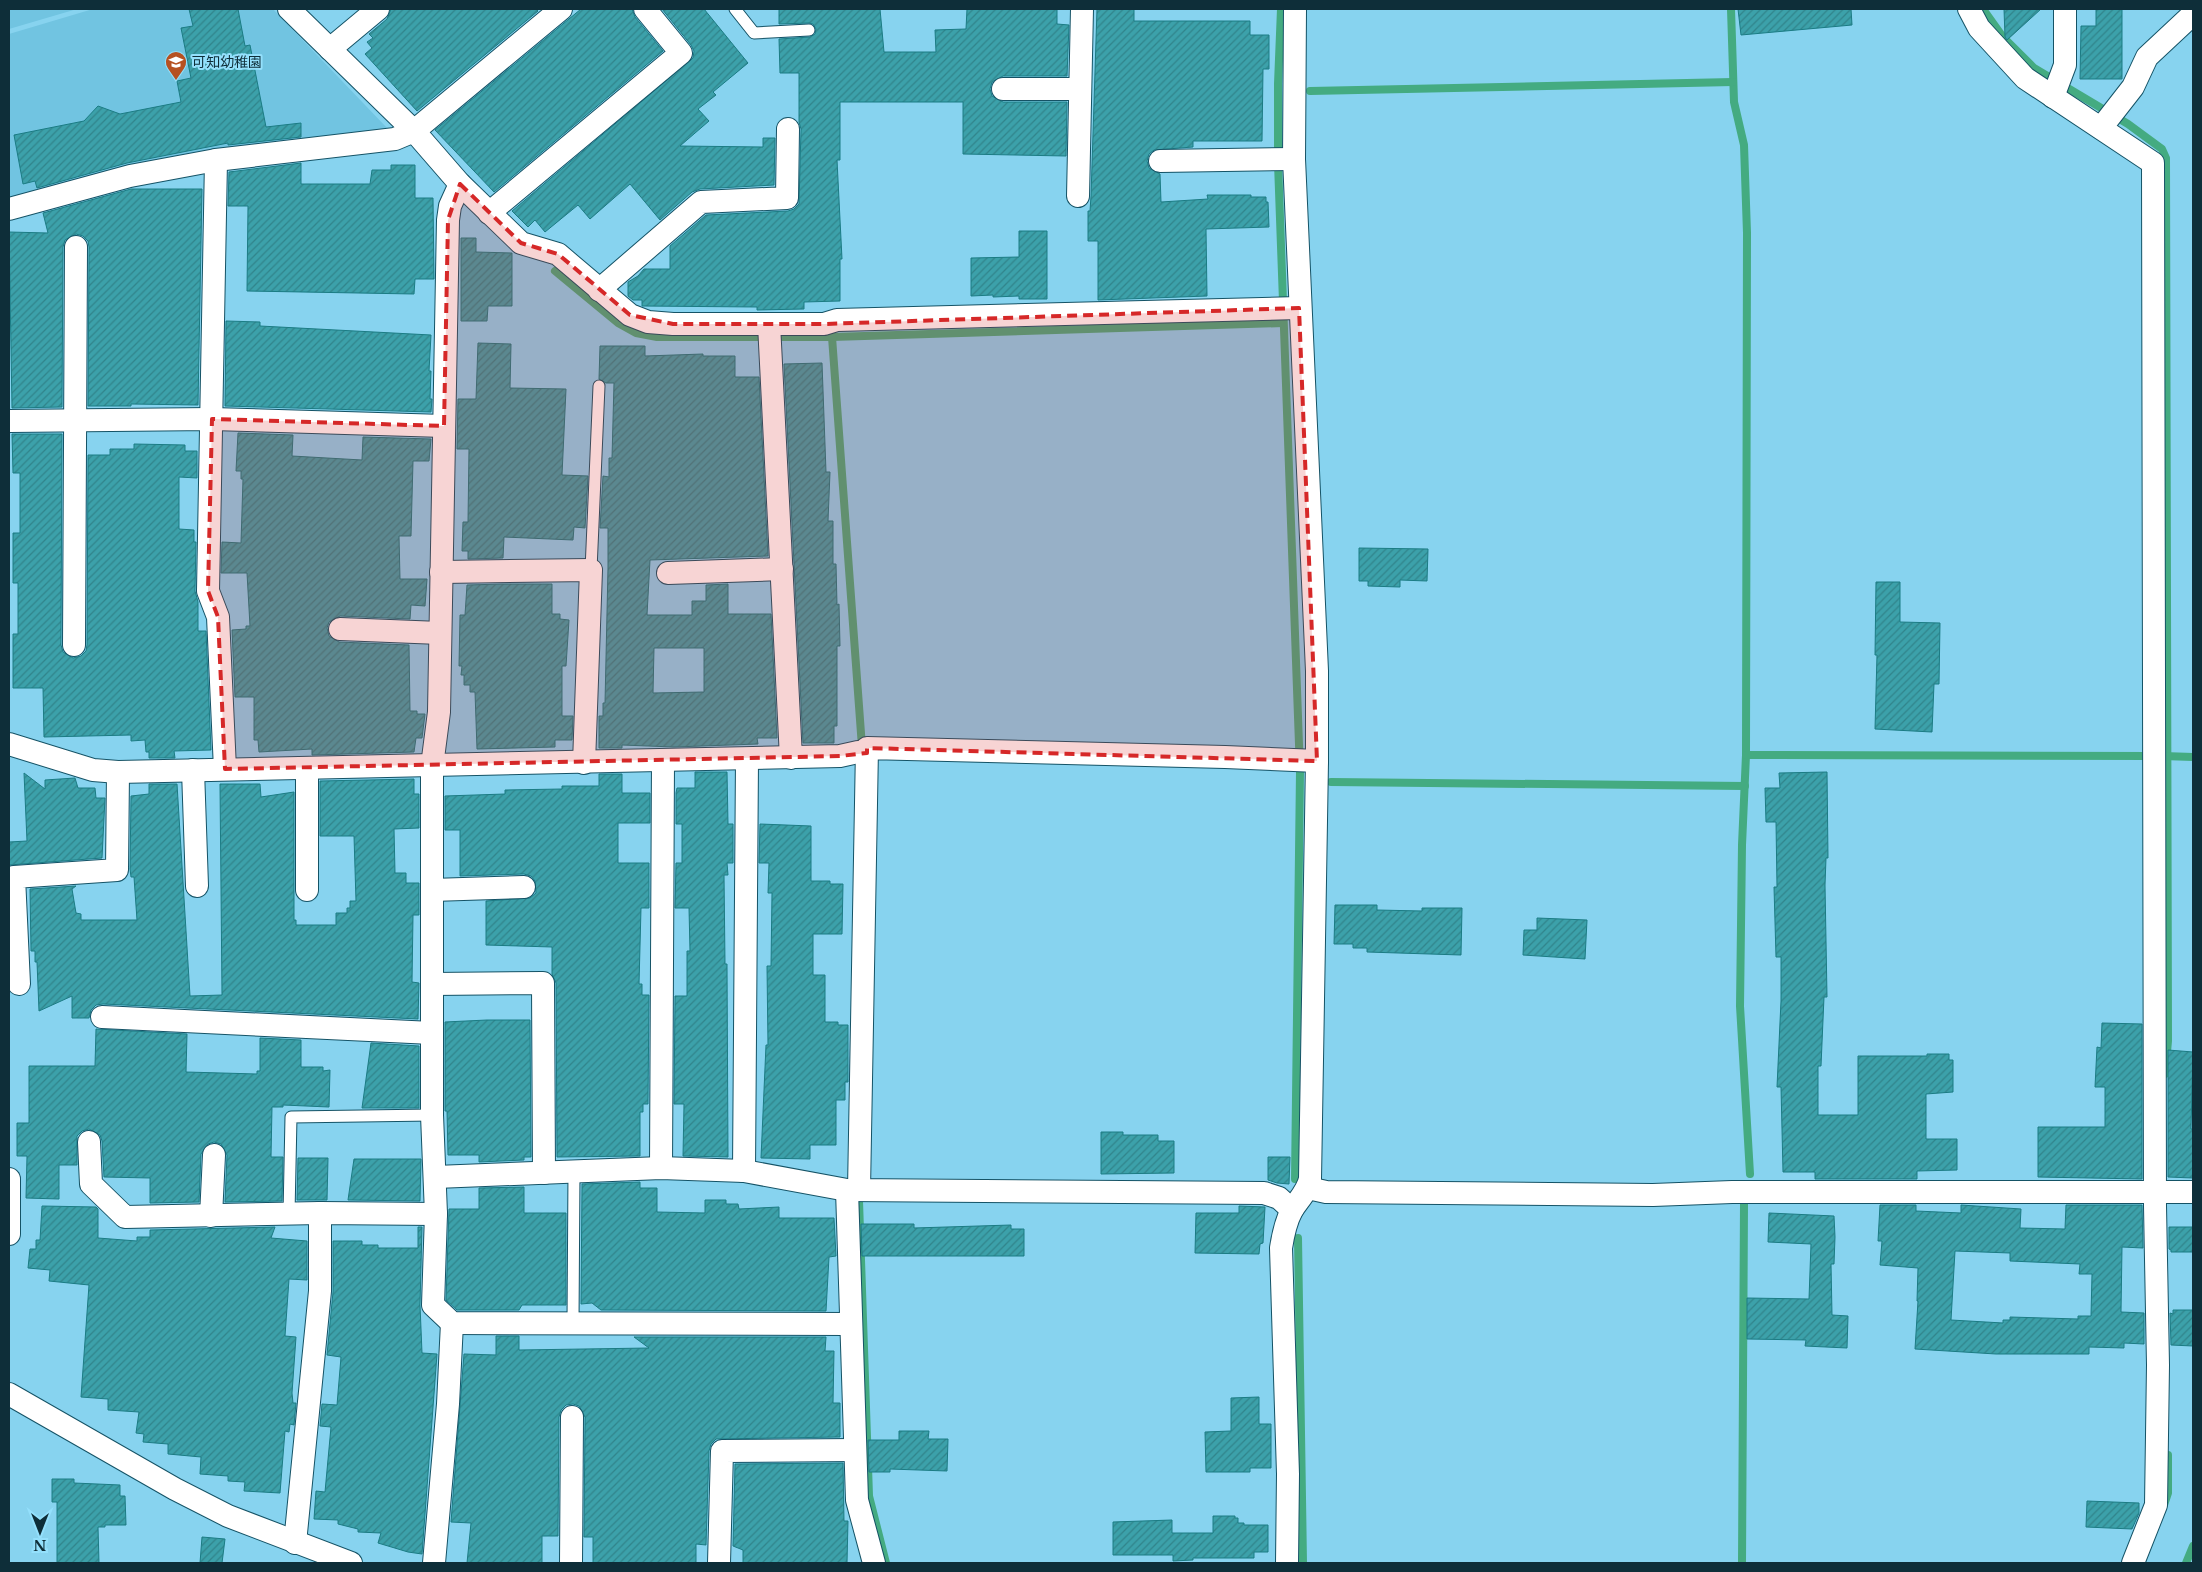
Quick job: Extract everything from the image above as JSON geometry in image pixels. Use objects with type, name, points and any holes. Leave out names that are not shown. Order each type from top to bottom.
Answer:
[{"type":"street","points":[[289,9],[414,131],[460,184],[521,243],[558,254],[630,315],[648,322],[770,333],[837,320],[1288,309]]},
{"type":"street","points":[[330,49],[378,9]]},
{"type":"street","points":[[9,209],[130,176],[216,160],[395,139],[414,131],[561,9]]},
{"type":"street","points":[[489,213],[681,53],[645,9]]},
{"type":"street","points":[[1078,196],[1082,9]]},
{"type":"street","points":[[1287,1563],[1288,1474],[1282,1234],[1292,1210],[1308,1188],[1310,1179],[1305,761],[1317,671],[1288,309],[1283,159],[1295,9]]},
{"type":"street","points":[[1969,9],[1979,28],[2025,78],[2057,86],[2108,119],[2153,162],[2158,1365],[2156,1505],[2133,1563]]},
{"type":"street","points":[[2057,86],[2065,65],[2065,9]]},
{"type":"street","points":[[2108,119],[2133,87],[2147,57],[2193,14]]},
{"type":"street","points":[[1003,89],[1080,89]]},
{"type":"street","points":[[600,290],[701,202],[787,198],[788,129]]},
{"type":"street","points":[[1160,161],[1283,159]]},
{"type":"street","points":[[216,160],[208,591],[218,617],[225,769]]},
{"type":"street","points":[[460,184],[450,206],[448,220],[439,712],[432,766],[432,1115],[436,1177],[433,1305],[452,1323],[850,1324]]},
{"type":"street","points":[[74,645],[76,247]]},
{"type":"street","points":[[770,333],[791,758]]},
{"type":"street","points":[[9,421],[212,419],[444,426]]},
{"type":"street","points":[[668,573],[782,569]]},
{"type":"street","points":[[441,572],[591,570],[584,763]]},
{"type":"street","points":[[340,628],[440,633]]},
{"type":"street","points":[[9,744],[93,770],[118,772],[663,762],[840,756],[863,753]]},
{"type":"street","points":[[874,1563],[857,1500],[850,1324],[863,753],[867,748],[877,748],[1224,757],[1305,761]]},
{"type":"street","points":[[744,1171],[747,759]]},
{"type":"street","points":[[662,1168],[663,762]]},
{"type":"street","points":[[306,768],[306,890]]},
{"type":"street","points":[[193,770],[197,886]]},
{"type":"street","points":[[19,984],[14,877],[117,870],[118,772]]},
{"type":"street","points":[[432,890],[524,887]]},
{"type":"street","points":[[432,984],[543,983],[544,1173]]},
{"type":"street","points":[[102,1017],[432,1033]]},
{"type":"street","points":[[89,1142],[91,1184],[124,1217],[436,1214]]},
{"type":"street","points":[[211,1216],[214,1155]]},
{"type":"street","points":[[436,1177],[662,1168],[744,1171],[853,1190],[1264,1193],[1279,1198],[1292,1210]]},
{"type":"street","points":[[9,1179],[9,1234]]},
{"type":"street","points":[[1308,1188],[1326,1192],[1654,1196],[1742,1192],[2193,1192]]},
{"type":"street","points":[[295,1542],[320,1291],[320,1214]]},
{"type":"street","points":[[434,1563],[448,1404],[452,1323]]},
{"type":"street","points":[[9,1394],[228,1516],[351,1563]]},
{"type":"street","points":[[570,1563],[572,1417]]},
{"type":"street","points":[[719,1563],[722,1451],[856,1450]]},
{"type":"lane","points":[[736,9],[754,33],[809,30]]},
{"type":"lane","points":[[591,570],[599,386]]},
{"type":"lane","points":[[289,1214],[291,1117],[432,1115]]},
{"type":"lane","points":[[573,1323],[574,1172]]},
{"type":"highlighted area","points":[[460,184],[521,243],[558,254],[630,315],[673,324],[824,324],[1299,308],[1317,761],[867,748],[867,753],[840,756],[225,769],[218,617],[208,591],[212,419],[444,426],[448,220]]},
{"type":"shaded area","points":[[9,9],[77,9],[9,29]]},
{"type":"shaded area","name":"可知幼稚園","points":[[93,9],[273,9],[388,129],[292,142],[200,151],[110,171],[9,201],[9,34]]},
{"type":"building","points":[[189,9],[238,9],[245,46],[250,45],[266,127],[301,123],[301,137],[228,145],[228,143],[127,163],[37,188],[35,181],[23,184],[14,135],[84,121],[98,106],[120,114],[181,102],[177,81],[191,78],[181,28],[193,26]]},
{"type":"building","points":[[391,9],[536,9],[538,11],[417,111],[365,54],[372,48],[367,42],[373,38],[369,34],[387,19]]},
{"type":"building","points":[[581,9],[632,9],[635,17],[663,51],[494,192],[435,130]]},
{"type":"building","points":[[662,9],[704,9],[748,63],[713,92],[716,95],[698,109],[709,121],[680,146],[763,147],[763,138],[775,138],[774,185],[700,189],[692,192],[660,220],[630,184],[590,219],[578,205],[545,232],[535,220],[528,227],[512,211],[693,58],[694,51],[691,45]]},
{"type":"building","points":[[779,9],[880,9],[884,52],[936,52],[935,30],[966,29],[967,9],[1057,9],[1057,24],[1069,25],[1067,76],[1003,76],[992,82],[990,89],[992,96],[1003,102],[1067,102],[1066,156],[963,154],[963,102],[840,102],[840,160],[837,160],[842,259],[840,259],[840,301],[804,302],[804,309],[757,310],[757,307],[642,306],[642,300],[633,300],[628,296],[628,282],[638,276],[644,269],[670,269],[670,246],[706,215],[788,211],[794,209],[799,204],[801,129],[799,122],[799,73],[780,73],[779,39],[810,37],[815,34],[816,29],[813,24],[809,23],[779,24]]},
{"type":"building","points":[[1097,9],[1134,9],[1134,21],[1250,21],[1250,35],[1269,35],[1269,69],[1263,69],[1262,141],[1193,141],[1193,147],[1154,150],[1149,154],[1147,161],[1149,168],[1160,174],[1161,202],[1208,199],[1207,195],[1266,197],[1269,227],[1206,229],[1207,296],[1098,300],[1098,241],[1088,241]]},
{"type":"building","points":[[1738,9],[1851,9],[1852,25],[1741,35]]},
{"type":"building","points":[[2004,9],[2041,9],[2007,40],[2005,37]]},
{"type":"building","points":[[2096,9],[2122,9],[2122,79],[2080,79],[2081,26],[2096,26]]},
{"type":"building","points":[[301,163],[301,184],[370,184],[372,170],[391,170],[391,165],[415,165],[415,198],[433,198],[434,279],[415,279],[414,294],[247,291],[248,206],[228,206],[229,172]]},
{"type":"building","points":[[131,189],[202,189],[198,405],[131,404],[131,406],[88,406],[89,247],[88,241],[83,236],[76,234],[65,240],[63,247],[62,407],[12,408],[9,232],[48,233],[43,213]]},
{"type":"building","points":[[1019,231],[1047,231],[1047,299],[1019,299],[1019,296],[971,296],[971,258],[1019,257]]},
{"type":"building","points":[[461,238],[476,238],[476,252],[512,253],[512,306],[488,306],[487,321],[461,321]]},
{"type":"building","points":[[226,321],[260,322],[260,326],[431,335],[429,371],[431,371],[431,412],[225,406]]},
{"type":"building","points":[[478,343],[511,344],[510,388],[566,389],[562,475],[588,476],[585,528],[574,527],[573,540],[504,537],[503,558],[468,559],[468,551],[462,551],[463,522],[468,522],[469,449],[457,449],[458,399],[476,399]]},
{"type":"building","points":[[600,346],[645,346],[645,356],[703,354],[703,356],[735,356],[735,377],[759,377],[768,556],[650,560],[647,615],[692,615],[692,601],[706,601],[706,585],[728,584],[728,614],[771,614],[777,738],[757,738],[758,744],[674,747],[622,745],[622,748],[599,748],[599,716],[603,716],[603,703],[605,703],[608,568],[608,528],[600,528],[603,476],[609,477],[609,458],[612,458],[614,383],[606,383],[599,379]],"holes":[[[654,648],[704,648],[704,692],[653,693]]]},
{"type":"building","points":[[822,363],[826,472],[830,472],[828,521],[833,521],[833,564],[836,564],[837,605],[839,604],[840,646],[837,646],[837,726],[834,726],[834,743],[803,743],[784,364]]},
{"type":"building","points":[[238,433],[293,435],[292,456],[362,460],[363,437],[431,439],[429,461],[413,461],[411,536],[399,536],[400,579],[427,579],[425,606],[411,605],[410,619],[340,616],[329,622],[327,628],[329,636],[339,642],[409,645],[410,711],[417,711],[417,714],[425,714],[422,738],[416,738],[414,752],[312,755],[312,749],[259,752],[258,740],[254,740],[254,697],[235,697],[232,630],[246,629],[246,626],[250,626],[247,573],[221,573],[222,542],[241,543],[243,479],[241,479],[241,471],[236,471]]},
{"type":"building","points":[[12,434],[62,434],[61,645],[63,652],[73,658],[81,656],[86,651],[87,645],[88,455],[110,455],[110,449],[134,449],[134,444],[185,445],[185,451],[197,451],[197,478],[179,477],[179,529],[194,530],[194,542],[196,542],[195,591],[198,602],[198,631],[206,631],[211,750],[174,751],[175,758],[149,758],[149,752],[146,752],[145,740],[131,741],[131,735],[44,737],[43,688],[13,688],[13,634],[18,634],[18,583],[13,583],[13,533],[20,533],[20,473],[13,473]]},
{"type":"building","points":[[1359,548],[1428,549],[1427,581],[1400,580],[1400,587],[1368,586],[1368,581],[1359,581]]},
{"type":"building","points":[[1876,582],[1900,582],[1900,622],[1940,623],[1939,684],[1934,684],[1932,732],[1875,729]]},
{"type":"building","points":[[552,584],[552,614],[560,614],[560,619],[569,620],[566,666],[562,666],[562,716],[573,716],[572,740],[555,740],[555,747],[477,749],[475,692],[470,692],[470,685],[464,685],[464,675],[461,675],[462,666],[459,666],[460,615],[465,615],[467,585]]},
{"type":"building","points":[[695,772],[727,772],[728,824],[733,824],[733,863],[727,863],[728,875],[724,875],[725,964],[727,964],[728,1157],[683,1156],[684,1104],[674,1104],[675,996],[687,996],[687,951],[690,951],[689,908],[675,908],[676,863],[682,863],[682,824],[676,824],[676,793],[677,788],[695,788]]},
{"type":"building","points":[[1827,772],[1828,858],[1826,858],[1825,885],[1827,997],[1824,997],[1821,1066],[1818,1066],[1818,1115],[1858,1115],[1858,1056],[1927,1056],[1927,1054],[1949,1054],[1949,1060],[1953,1060],[1953,1092],[1926,1094],[1926,1139],[1957,1139],[1957,1170],[1917,1171],[1917,1179],[1815,1179],[1815,1172],[1783,1172],[1781,1087],[1777,1087],[1781,957],[1776,957],[1774,887],[1777,887],[1776,822],[1766,822],[1765,788],[1780,788],[1779,773]]},
{"type":"building","points":[[24,773],[45,789],[45,780],[75,778],[78,788],[95,788],[96,798],[105,798],[102,858],[9,865],[9,842],[27,841]]},
{"type":"building","points":[[599,774],[622,774],[622,793],[650,793],[650,823],[618,823],[618,863],[649,863],[649,908],[641,908],[639,984],[642,984],[642,995],[649,995],[648,1104],[643,1104],[643,1112],[640,1112],[640,1156],[557,1157],[556,983],[552,974],[552,947],[486,945],[486,901],[530,898],[536,893],[535,881],[531,876],[524,874],[460,876],[460,830],[445,830],[445,796],[505,794],[505,790],[562,789],[562,786],[599,786]]},
{"type":"building","points":[[414,779],[414,794],[419,794],[419,828],[394,829],[395,873],[406,873],[406,883],[419,883],[419,915],[413,915],[412,982],[419,983],[418,1019],[103,1004],[96,1005],[91,1010],[89,1018],[72,1018],[72,996],[39,1011],[37,962],[35,962],[35,951],[31,951],[30,889],[76,886],[72,889],[76,913],[81,914],[81,920],[137,920],[134,877],[131,877],[130,869],[131,796],[149,794],[149,784],[177,784],[190,996],[222,995],[220,784],[260,784],[261,797],[294,792],[294,920],[296,920],[296,925],[336,925],[336,913],[347,913],[347,908],[350,908],[350,901],[356,901],[354,836],[320,836],[320,781]]},
{"type":"building","points":[[760,824],[811,826],[811,881],[830,881],[830,884],[843,884],[842,934],[813,934],[813,975],[825,975],[825,1022],[838,1022],[838,1025],[848,1025],[848,1082],[845,1082],[845,1100],[836,1100],[836,1145],[810,1145],[810,1159],[761,1158],[766,1045],[768,1045],[767,966],[771,966],[772,893],[768,893],[769,863],[759,863]]},
{"type":"building","points":[[1335,905],[1377,905],[1377,910],[1422,911],[1422,908],[1462,908],[1461,955],[1367,952],[1367,948],[1353,948],[1353,944],[1334,944]]},
{"type":"building","points":[[1537,918],[1587,920],[1585,959],[1523,955],[1524,930],[1537,930]]},
{"type":"building","points":[[530,1020],[531,1157],[524,1157],[524,1160],[479,1162],[479,1155],[448,1155],[447,1111],[445,1111],[445,1022]]},
{"type":"building","points":[[2102,1023],[2142,1024],[2142,1179],[2038,1177],[2038,1127],[2105,1127],[2105,1087],[2095,1087],[2097,1047],[2101,1048]]},
{"type":"building","points":[[96,1029],[187,1034],[186,1072],[257,1074],[257,1071],[260,1071],[260,1038],[301,1040],[301,1067],[323,1067],[323,1071],[330,1070],[329,1107],[283,1105],[283,1107],[272,1107],[271,1157],[283,1157],[282,1201],[225,1202],[227,1155],[221,1144],[214,1142],[208,1144],[201,1154],[199,1202],[150,1203],[150,1178],[104,1177],[102,1141],[100,1135],[89,1129],[82,1131],[77,1136],[77,1165],[59,1165],[59,1199],[26,1198],[27,1156],[17,1156],[17,1123],[29,1123],[29,1066],[95,1066]]},
{"type":"building","points":[[371,1043],[419,1046],[419,1108],[362,1108]]},
{"type":"building","points":[[2168,1050],[2193,1052],[2191,1129],[2193,1129],[2193,1178],[2168,1177]]},
{"type":"building","points":[[1101,1132],[1123,1132],[1123,1135],[1158,1135],[1158,1141],[1174,1141],[1174,1173],[1101,1174]]},
{"type":"building","points":[[1268,1157],[1290,1157],[1289,1184],[1268,1180]]},
{"type":"building","points":[[298,1158],[328,1158],[327,1200],[297,1200]]},
{"type":"building","points":[[354,1159],[421,1159],[420,1201],[348,1200]]},
{"type":"building","points":[[640,1182],[640,1188],[657,1188],[657,1212],[705,1213],[705,1200],[726,1200],[726,1204],[738,1204],[739,1209],[779,1207],[779,1218],[834,1218],[836,1256],[829,1257],[826,1311],[601,1310],[592,1303],[581,1304],[582,1184]]},
{"type":"building","points":[[524,1187],[524,1213],[566,1213],[566,1305],[522,1305],[519,1310],[457,1310],[446,1300],[449,1209],[479,1209],[479,1188]]},
{"type":"building","points":[[1880,1205],[1916,1205],[1916,1211],[1961,1213],[1961,1205],[2021,1209],[2020,1228],[2065,1229],[2066,1205],[2142,1205],[2143,1248],[2122,1247],[2121,1312],[2144,1313],[2144,1344],[2124,1343],[2124,1348],[2089,1347],[2089,1354],[1996,1354],[1915,1349],[1918,1268],[1880,1265],[1882,1241],[1878,1241]],"holes":[[[1955,1251],[2010,1253],[2010,1261],[2080,1264],[2079,1274],[2092,1274],[2091,1316],[2078,1316],[2078,1319],[2010,1317],[2010,1320],[2003,1320],[2003,1323],[1951,1320]]]},
{"type":"building","points":[[42,1206],[96,1207],[98,1209],[98,1238],[137,1241],[137,1237],[150,1237],[150,1230],[275,1227],[271,1238],[307,1241],[307,1280],[289,1279],[285,1336],[296,1337],[292,1393],[293,1403],[296,1403],[294,1425],[290,1424],[289,1432],[285,1431],[280,1493],[244,1491],[245,1482],[228,1481],[228,1476],[200,1474],[201,1457],[168,1454],[168,1444],[143,1442],[144,1434],[136,1433],[139,1412],[108,1410],[108,1399],[81,1397],[89,1285],[49,1281],[50,1270],[28,1268],[30,1249],[36,1249],[36,1240],[40,1240]]},
{"type":"building","points":[[1239,1206],[1265,1207],[1263,1243],[1260,1244],[1259,1254],[1195,1253],[1196,1213],[1239,1213]]},
{"type":"building","points":[[1769,1213],[1834,1216],[1834,1264],[1831,1264],[1832,1315],[1848,1316],[1847,1348],[1805,1346],[1806,1340],[1747,1339],[1747,1298],[1809,1299],[1811,1244],[1768,1242]]},
{"type":"building","points":[[861,1224],[914,1224],[914,1228],[1011,1225],[1011,1229],[1024,1229],[1024,1256],[862,1256]]},
{"type":"building","points":[[418,1227],[422,1227],[420,1305],[422,1353],[437,1354],[422,1554],[378,1543],[381,1533],[358,1532],[358,1529],[338,1524],[338,1520],[314,1519],[316,1491],[325,1492],[331,1427],[320,1426],[322,1404],[337,1405],[341,1357],[327,1355],[333,1292],[333,1241],[362,1241],[362,1245],[378,1245],[378,1248],[418,1248]]},
{"type":"building","points":[[2169,1227],[2193,1227],[2193,1252],[2171,1252],[2169,1249]]},
{"type":"building","points":[[2173,1310],[2193,1310],[2193,1346],[2171,1345],[2170,1313],[2173,1314]]},
{"type":"building","points":[[496,1336],[519,1336],[519,1350],[649,1348],[634,1337],[826,1337],[825,1351],[834,1351],[833,1403],[840,1403],[840,1437],[716,1439],[711,1444],[709,1451],[706,1545],[696,1544],[696,1563],[593,1563],[593,1537],[584,1537],[585,1417],[579,1406],[573,1404],[566,1405],[561,1410],[559,1417],[558,1536],[542,1536],[542,1563],[467,1563],[471,1523],[451,1522],[464,1354],[496,1355]]},
{"type":"building","points":[[1259,1397],[1259,1424],[1271,1424],[1271,1468],[1250,1468],[1250,1472],[1206,1472],[1205,1432],[1231,1431],[1231,1398]]},
{"type":"building","points":[[899,1431],[929,1431],[928,1439],[948,1439],[947,1471],[890,1469],[890,1472],[869,1472],[868,1440],[899,1440]]},
{"type":"building","points":[[843,1463],[844,1521],[848,1521],[847,1563],[743,1563],[743,1550],[733,1546],[735,1464]]},
{"type":"building","points":[[52,1479],[74,1479],[74,1483],[120,1485],[120,1496],[125,1496],[126,1525],[98,1527],[99,1563],[57,1563],[57,1502],[52,1502]]},
{"type":"building","points":[[2087,1501],[2139,1503],[2139,1513],[2132,1529],[2086,1527]]},
{"type":"building","points":[[1213,1516],[1235,1516],[1235,1518],[1238,1518],[1238,1523],[1244,1523],[1244,1525],[1268,1525],[1268,1552],[1254,1552],[1254,1558],[1193,1558],[1193,1560],[1173,1561],[1173,1555],[1113,1555],[1113,1522],[1172,1520],[1172,1533],[1213,1533]]},
{"type":"building","points":[[202,1537],[225,1539],[222,1563],[200,1563]]},
{"type":"waterway","points":[[1281,9],[1278,84],[1278,163],[1300,772],[1295,1179]]},
{"type":"waterway","points":[[1731,9],[1734,102],[1744,145],[1747,233],[1746,755],[1742,845],[1740,1006],[1750,1174]]},
{"type":"waterway","points":[[1983,9],[2003,37],[2034,68],[2128,124],[2162,149],[2166,158],[2168,1041],[2165,1074]]},
{"type":"waterway","points":[[1310,91],[1733,82]]},
{"type":"waterway","points":[[555,271],[618,323],[636,333],[657,337],[832,337],[1283,323]]},
{"type":"waterway","points":[[832,337],[862,747]]},
{"type":"waterway","points":[[1746,755],[2151,756]]},
{"type":"waterway","points":[[2163,756],[2193,757]]},
{"type":"waterway","points":[[1331,782],[1745,786]]},
{"type":"waterway","points":[[859,1201],[869,1496],[886,1563]]},
{"type":"waterway","points":[[1742,1563],[1744,1204]]},
{"type":"waterway","points":[[1298,1238],[1303,1563]]},
{"type":"waterway","points":[[2164,1505],[2168,1493],[2168,1455]]},
{"type":"waterway","points":[[2186,1563],[2193,1546]]},
{"type":"place","name":"可知幼稚園","points":[[176,81]]}]
